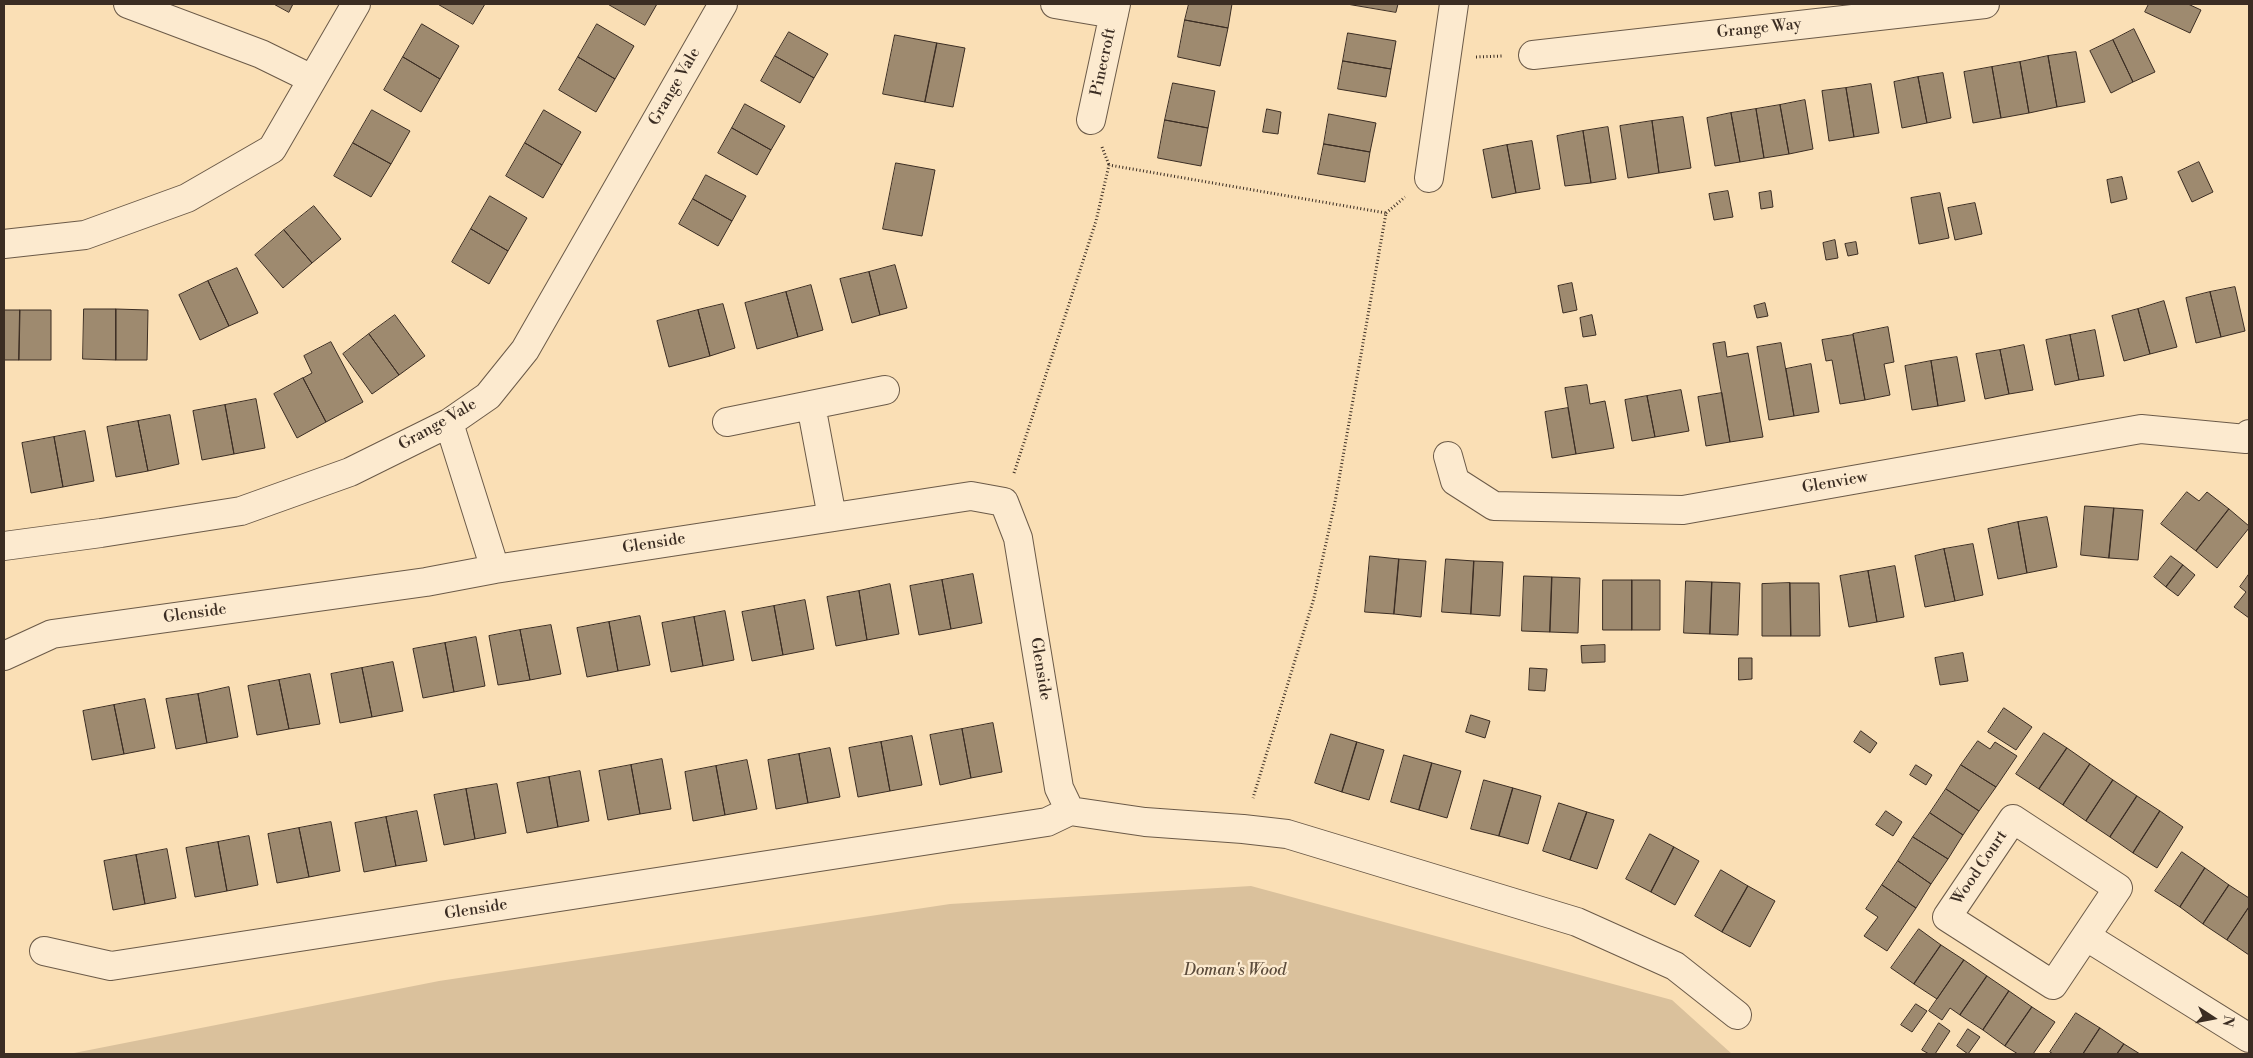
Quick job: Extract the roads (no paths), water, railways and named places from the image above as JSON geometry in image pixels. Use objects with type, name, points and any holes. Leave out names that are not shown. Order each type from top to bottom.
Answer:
[{"type":"street","points":[[128,4],[261,54],[312,79]]},
{"type":"street","points":[[4,244],[85,235],[188,198],[272,149],[356,4]]},
{"type":"street","name":"Grange Vale","points":[[4,546],[101,534],[241,511],[350,472],[449,422],[488,396],[525,350],[723,4]]},
{"type":"street","points":[[1055,4],[1115,9]]},
{"type":"street","points":[[1429,178],[1454,4]]},
{"type":"street","name":"Grange Way","points":[[1533,55],[1986,4]]},
{"type":"street","name":"Pinecroft","points":[[1091,120],[1115,9]]},
{"type":"street","points":[[727,422],[886,390]]},
{"type":"street","points":[[810,406],[832,517]]},
{"type":"street","points":[[449,422],[495,569]]},
{"type":"street","name":"Glenview","points":[[1448,456],[1455,481],[1494,506],[1683,510],[2141,429],[2248,438]]},
{"type":"street","name":"Glenside","points":[[4,656],[52,634],[426,582],[495,569],[971,496],[1004,502],[1018,538],[1059,788],[1070,811],[1047,822],[111,966],[44,951]]},
{"type":"street","points":[[1070,811],[1145,822],[1243,828],[1287,834],[1577,922],[1675,966],[1737,1015]]},
{"type":"street","name":"Wood Court","points":[[2013,819],[2118,888],[2087,937],[2053,985],[1947,917],[2013,819]]},
{"type":"street","points":[[2087,937],[2249,1038]]},
{"type":"park label","name":"Doman's Wood","points":[[1235,971]]}]
